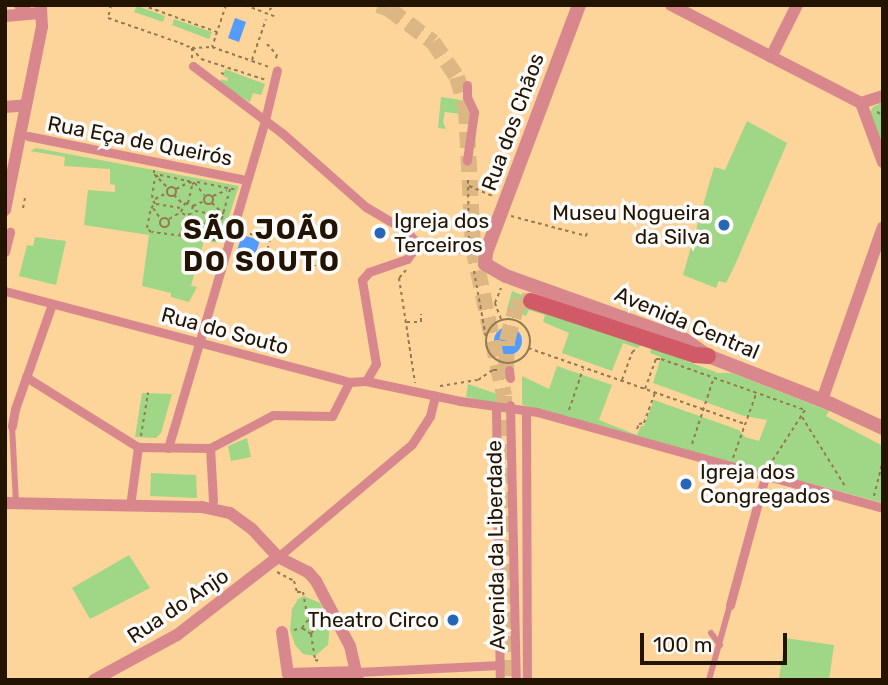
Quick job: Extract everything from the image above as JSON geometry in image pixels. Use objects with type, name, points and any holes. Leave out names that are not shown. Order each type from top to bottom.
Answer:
[{"type":"main road","points":[[531,301],[695,355],[708,356]]},
{"type":"street","points":[[18,5],[26,5]]},
{"type":"street","name":"Rua dos Chãos","points":[[486,253],[579,5]]},
{"type":"street","points":[[671,5],[861,103],[883,162]]},
{"type":"street","points":[[771,57],[797,5]]},
{"type":"street","points":[[5,16],[40,9],[42,26],[5,210]]},
{"type":"street","points":[[192,66],[264,124],[282,134],[366,207],[405,230],[418,244],[470,250]]},
{"type":"street","points":[[168,449],[264,124],[275,69]]},
{"type":"street","points":[[467,85],[467,97],[474,112],[467,160]]},
{"type":"street","points":[[861,103],[883,96]]},
{"type":"street","points":[[5,107],[26,105]]},
{"type":"street","name":"Rua Eça de Queirós","points":[[28,136],[246,180]]},
{"type":"street","points":[[822,400],[883,227]]},
{"type":"street","points":[[5,252],[10,232]]},
{"type":"street","points":[[366,381],[376,365],[360,279],[369,272],[407,259],[418,244]]},
{"type":"street","name":"Avenida Central","points":[[486,253],[485,264],[490,270],[685,340],[708,356],[822,400],[883,428]]},
{"type":"street","name":"Rua do Souto","points":[[5,291],[23,300],[88,310],[351,382]]},
{"type":"street","points":[[10,428],[52,304]]},
{"type":"street","points":[[26,377],[141,448],[207,448],[273,415],[332,416],[351,382],[366,381],[435,396],[510,407],[883,508]]},
{"type":"street","points":[[278,557],[412,444],[430,416],[435,396]]},
{"type":"street","points":[[496,407],[500,680]]},
{"type":"street","name":"Avenida da Liberdade","points":[[510,407],[516,680]]},
{"type":"street","points":[[526,411],[527,680]]},
{"type":"street","points":[[130,506],[141,448]]},
{"type":"street","points":[[207,448],[213,500]]},
{"type":"street","points":[[497,452],[525,453]]},
{"type":"street","points":[[730,605],[765,477]]},
{"type":"street","points":[[497,484],[525,485]]},
{"type":"street","points":[[11,503],[202,507],[230,513],[252,529],[278,557],[308,572],[316,580],[341,625],[358,676]]},
{"type":"street","points":[[498,519],[526,518]]},
{"type":"street","points":[[498,552],[526,551]]},
{"type":"street","name":"Rua do Anjo","points":[[94,680],[177,635],[278,557]]},
{"type":"street","points":[[499,585],[526,585]]},
{"type":"street","points":[[499,619],[527,619]]},
{"type":"street","points":[[286,631],[287,677],[358,676],[527,656]]},
{"type":"lane","points":[[10,428],[11,503]]},
{"type":"lane","points":[[709,680],[730,605]]},
{"type":"lane","points":[[711,633],[720,645]]},
{"type":"path","points":[[111,5],[108,19],[192,48],[212,47],[261,64]]},
{"type":"path","points":[[142,5],[217,32]]},
{"type":"path","points":[[212,47],[226,5]]},
{"type":"path","points":[[245,5],[276,17]]},
{"type":"path","points":[[269,9],[274,6]]},
{"type":"path","points":[[251,61],[266,19]]},
{"type":"path","points":[[267,44],[277,55],[275,69]]},
{"type":"path","points":[[192,48],[201,58],[274,82]]},
{"type":"path","points":[[154,174],[167,188],[175,189],[193,183]]},
{"type":"path","points":[[157,176],[230,189]]},
{"type":"path","points":[[155,204],[153,200],[157,176]]},
{"type":"path","points":[[468,180],[470,250],[486,338],[489,353],[500,362],[515,362],[528,348],[530,339],[524,326],[511,319],[501,320],[491,326],[486,338]]},
{"type":"path","points":[[193,183],[205,196],[213,197],[230,189]]},
{"type":"path","points":[[193,183],[188,203],[182,206],[155,204],[147,228],[216,240]]},
{"type":"path","points":[[468,185],[501,199]]},
{"type":"path","points":[[166,193],[167,188]]},
{"type":"path","points":[[174,195],[175,189]]},
{"type":"path","points":[[216,240],[230,189]]},
{"type":"path","points":[[152,207],[161,219],[168,220],[181,212],[182,206],[174,195],[166,193],[153,200]]},
{"type":"path","points":[[204,201],[205,196]]},
{"type":"path","points":[[212,202],[213,197]]},
{"type":"path","points":[[23,208],[25,198]]},
{"type":"path","points":[[193,206],[204,201],[212,202],[223,216]]},
{"type":"path","points":[[19,203],[24,204]]},
{"type":"path","points":[[188,203],[194,210]]},
{"type":"path","points":[[194,210],[223,216]]},
{"type":"path","points":[[181,212],[185,215],[194,210]]},
{"type":"path","points":[[191,214],[199,223],[206,225],[223,216]]},
{"type":"path","points":[[504,214],[586,236],[587,233]]},
{"type":"path","points":[[180,235],[185,215]]},
{"type":"path","points":[[160,224],[161,219]]},
{"type":"path","points":[[167,226],[168,220]]},
{"type":"path","points":[[198,229],[199,223]]},
{"type":"path","points":[[150,230],[160,224],[167,226],[175,235]]},
{"type":"path","points":[[205,231],[206,225]]},
{"type":"path","points":[[224,255],[262,267],[267,251],[270,239],[232,228]]},
{"type":"path","points":[[186,236],[198,229],[216,240]]},
{"type":"path","points":[[267,251],[279,255]]},
{"type":"path","points":[[407,259],[407,269],[399,278],[415,377]]},
{"type":"path","points":[[312,265],[335,272]]},
{"type":"path","points":[[501,320],[495,303],[503,284]]},
{"type":"path","points":[[405,323],[421,322],[421,314]]},
{"type":"path","points":[[528,348],[745,424]]},
{"type":"path","points":[[621,381],[632,352]]},
{"type":"path","points":[[645,389],[656,359],[805,410],[765,477]]},
{"type":"path","points":[[565,421],[583,368]]},
{"type":"path","points":[[440,386],[478,380],[493,370],[509,374]]},
{"type":"path","points":[[688,454],[713,379]]},
{"type":"path","points":[[141,448],[148,393]]},
{"type":"path","points":[[634,440],[639,424],[644,423],[655,393]]},
{"type":"path","points":[[731,466],[756,393]]},
{"type":"path","points":[[802,416],[853,500]]},
{"type":"path","points":[[871,505],[883,460]]},
{"type":"path","points":[[271,569],[294,581],[297,592],[303,592],[308,620],[302,628],[286,631]]},
{"type":"path","points":[[308,620],[317,625],[311,634],[315,660],[326,663]]},
{"type":"path","points":[[302,628],[311,634]]},
{"type":"green space","points":[[137,6],[165,16],[163,22],[134,12]]},
{"type":"green space","points":[[174,19],[212,32],[209,39],[172,25]]},
{"type":"green space","points":[[225,69],[265,84],[261,95],[253,93],[250,102],[219,85],[221,79],[227,81],[228,78],[223,76]]},
{"type":"green space","points":[[441,97],[461,100],[461,114],[445,112],[443,122],[446,129],[438,128]]},
{"type":"green space","points":[[883,102],[883,153],[869,114],[873,107]]},
{"type":"green space","name":"Museu Nogueira da Silva","points":[[747,121],[787,143],[735,265],[726,283],[719,281],[716,288],[683,275],[714,167],[725,170]]},
{"type":"green space","points":[[36,148],[239,186],[220,243],[204,241],[191,286],[197,287],[189,302],[171,297],[171,293],[142,286],[149,235],[84,225],[88,190],[115,192],[115,185],[110,184],[110,169],[64,166],[65,157],[30,151]]},
{"type":"green space","points":[[35,237],[66,241],[56,285],[19,276],[27,245],[33,246]]},
{"type":"green space","points":[[512,291],[531,299],[531,302],[667,349],[666,353],[718,373],[732,373],[829,411],[826,416],[883,446],[883,503],[522,405],[522,376],[549,389],[557,366],[612,385],[599,420],[637,435],[641,426],[644,426],[654,400],[739,430],[745,437],[759,441],[767,420],[744,416],[653,383],[661,357],[650,353],[652,346],[646,343],[637,348],[623,343],[612,371],[562,353],[569,333],[543,322],[545,315],[529,310],[526,316],[507,309]]},
{"type":"green space","points":[[468,384],[497,394],[497,404],[466,397]]},
{"type":"green space","points":[[142,393],[172,394],[161,433],[156,438],[135,437]]},
{"type":"green space","points":[[247,438],[251,457],[231,461],[228,446]]},
{"type":"green space","points":[[151,473],[196,475],[197,498],[150,496]]},
{"type":"green space","points":[[129,555],[150,588],[90,619],[72,588]]},
{"type":"green space","points":[[304,596],[320,603],[330,623],[328,645],[315,656],[303,654],[295,645],[290,630],[292,609],[298,599]]},
{"type":"green space","points":[[785,638],[834,645],[829,680],[779,678]]},
{"type":"water","points":[[235,18],[246,22],[239,42],[228,38]]},
{"type":"water","points":[[242,235],[260,240],[254,259],[236,254]]},
{"type":"water","points":[[508,327],[518,331],[522,341],[518,351],[508,355],[498,351],[494,341],[498,331]]},
{"type":"tunnel","points":[[378,5],[389,9],[433,42],[457,77],[466,108],[473,247],[504,396],[512,680]]},
{"type":"tunnel","points":[[506,370],[507,341],[516,308],[522,301],[531,301]]},
{"type":"place","name":"Museu Nogueira da Silva","points":[[724,225]]},
{"type":"place","name":"Igreja dos Terceiros","points":[[380,233]]},
{"type":"place","name":"Igreja dos Congregados","points":[[686,484]]},
{"type":"place","name":"Theatro Circo","points":[[453,620]]},
{"type":"district","name":"SÃO JOÃO DO SOUTO","points":[[262,246]]}]
